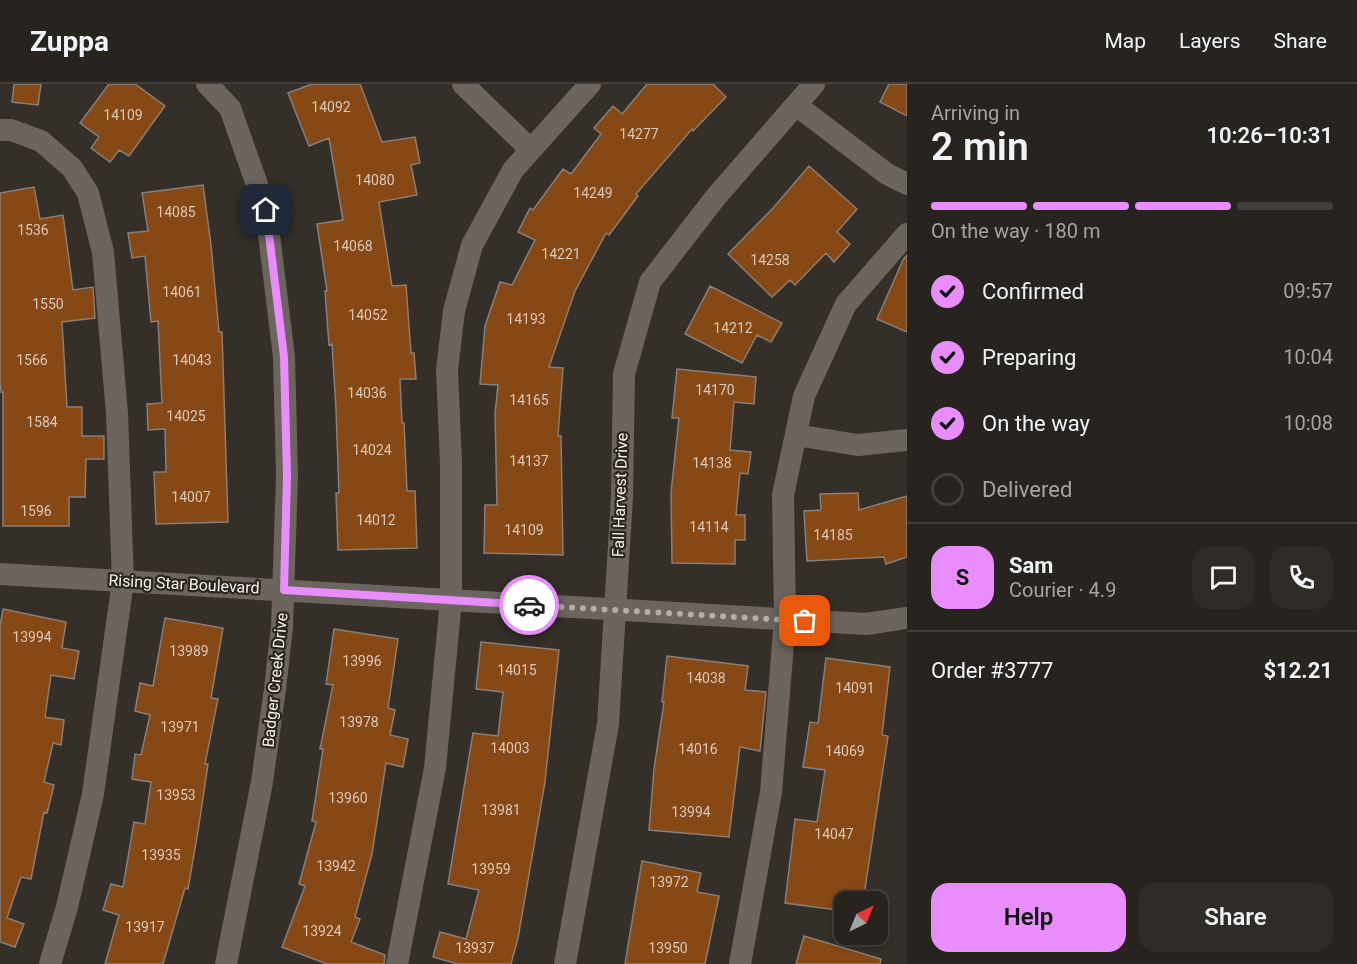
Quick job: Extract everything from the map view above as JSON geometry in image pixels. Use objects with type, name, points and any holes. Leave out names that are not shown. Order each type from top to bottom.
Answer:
[{"type":"street","name":"Badger Creek Drive","points":[[207,84],[230,108],[266,210],[284,357],[287,476],[280,648],[262,782],[226,964]]},
{"type":"street","points":[[463,84],[531,150]]},
{"type":"street","points":[[398,964],[435,768],[451,600],[451,463],[447,369],[454,311],[472,245],[513,170],[590,84]]},
{"type":"street","name":"Fall Harvest Drive","points":[[565,964],[608,724],[622,497],[624,374],[651,282],[715,198],[814,84]]},
{"type":"street","points":[[796,105],[887,174],[907,184]]},
{"type":"street","points":[[0,130],[11,130],[41,141],[72,168],[88,193],[103,252],[117,413],[123,581],[93,794],[67,907],[51,964]]},
{"type":"street","points":[[740,964],[771,792],[785,619],[783,495],[804,396],[846,304],[907,234]]},
{"type":"street","points":[[796,435],[858,445],[907,440]]},
{"type":"street","name":"Rising Star Boulevard","points":[[0,574],[866,624],[907,618]]},
{"type":"building","points":[[14,84],[41,84],[38,105],[12,102]]},
{"type":"building","points":[[109,84],[135,84],[165,106],[129,156],[119,150],[110,162],[91,148],[99,137],[80,123]]},
{"type":"building","points":[[312,84],[360,84],[382,142],[415,137],[420,163],[411,165],[417,195],[379,202],[392,286],[406,285],[411,353],[414,353],[416,379],[400,379],[407,491],[415,491],[417,548],[338,550],[336,493],[339,493],[332,344],[329,345],[325,291],[327,291],[317,224],[343,220],[329,138],[309,146],[288,93]]},
{"type":"building","points":[[647,84],[713,84],[726,97],[693,131],[692,129],[636,194],[638,196],[609,235],[606,233],[575,291],[549,367],[563,368],[558,436],[561,436],[563,555],[484,553],[485,505],[497,505],[495,414],[498,385],[480,384],[485,326],[500,282],[512,285],[535,240],[518,232],[530,208],[533,210],[563,169],[571,174],[601,134],[594,128],[613,106],[622,114]]},
{"type":"building","points":[[889,84],[907,84],[907,116],[880,102]]},
{"type":"building","points":[[809,166],[857,209],[837,232],[850,244],[834,262],[826,253],[795,285],[790,280],[772,297],[728,254],[774,207]]},
{"type":"building","points":[[203,185],[219,332],[222,332],[228,522],[156,524],[154,472],[166,472],[165,429],[148,430],[147,404],[162,403],[158,321],[151,322],[145,256],[132,258],[128,233],[148,231],[142,193]]},
{"type":"building","points":[[34,187],[40,219],[63,215],[73,290],[93,287],[95,318],[62,322],[67,407],[82,407],[82,436],[104,436],[104,459],[86,459],[85,497],[69,497],[69,526],[3,526],[0,193]]},
{"type":"building","points":[[907,255],[907,332],[877,319]]},
{"type":"building","points":[[710,286],[782,323],[771,342],[757,335],[742,363],[685,334]]},
{"type":"building","points":[[677,369],[756,377],[754,404],[734,402],[730,450],[751,452],[748,474],[740,473],[736,515],[745,515],[745,540],[735,540],[735,564],[672,563],[671,493],[679,418],[672,418]]},
{"type":"building","points":[[858,493],[859,510],[907,496],[907,557],[886,564],[884,557],[807,561],[804,511],[821,510],[820,494]]},
{"type":"building","points":[[3,609],[66,622],[62,648],[79,651],[74,679],[51,675],[45,717],[64,720],[61,745],[53,743],[44,782],[54,785],[47,813],[44,812],[31,879],[21,877],[7,918],[24,924],[15,947],[0,942],[0,626]]},
{"type":"building","points":[[165,618],[223,628],[211,698],[218,699],[205,764],[208,764],[188,889],[185,888],[163,964],[105,964],[119,915],[103,910],[111,884],[123,887],[134,822],[145,824],[151,782],[132,779],[135,754],[141,755],[150,715],[135,711],[140,683],[153,686]]},
{"type":"building","points":[[334,629],[398,639],[388,708],[395,710],[390,735],[408,739],[403,767],[386,763],[372,854],[355,917],[360,919],[351,942],[385,955],[384,964],[327,964],[282,947],[305,886],[299,884],[316,822],[312,821],[323,749],[320,749],[333,685],[326,684]]},
{"type":"building","points":[[481,642],[559,650],[545,782],[518,938],[511,964],[458,964],[433,957],[440,932],[466,939],[479,890],[448,884],[473,733],[498,736],[503,692],[476,689]]},
{"type":"building","points":[[667,656],[748,666],[745,690],[766,692],[760,751],[740,747],[729,837],[649,830]]},
{"type":"building","points":[[826,658],[890,667],[882,735],[888,736],[865,891],[834,891],[834,910],[785,903],[795,819],[817,822],[825,770],[803,767],[810,722],[818,723]]},
{"type":"building","points":[[642,861],[701,873],[697,892],[719,896],[705,964],[625,964]]},
{"type":"building","points":[[804,936],[881,959],[880,964],[796,964]]},
{"type":"way so far","points":[[529,605],[805,621]]},
{"type":"route","points":[[266,210],[284,357],[287,476],[284,590],[529,605]]}]
